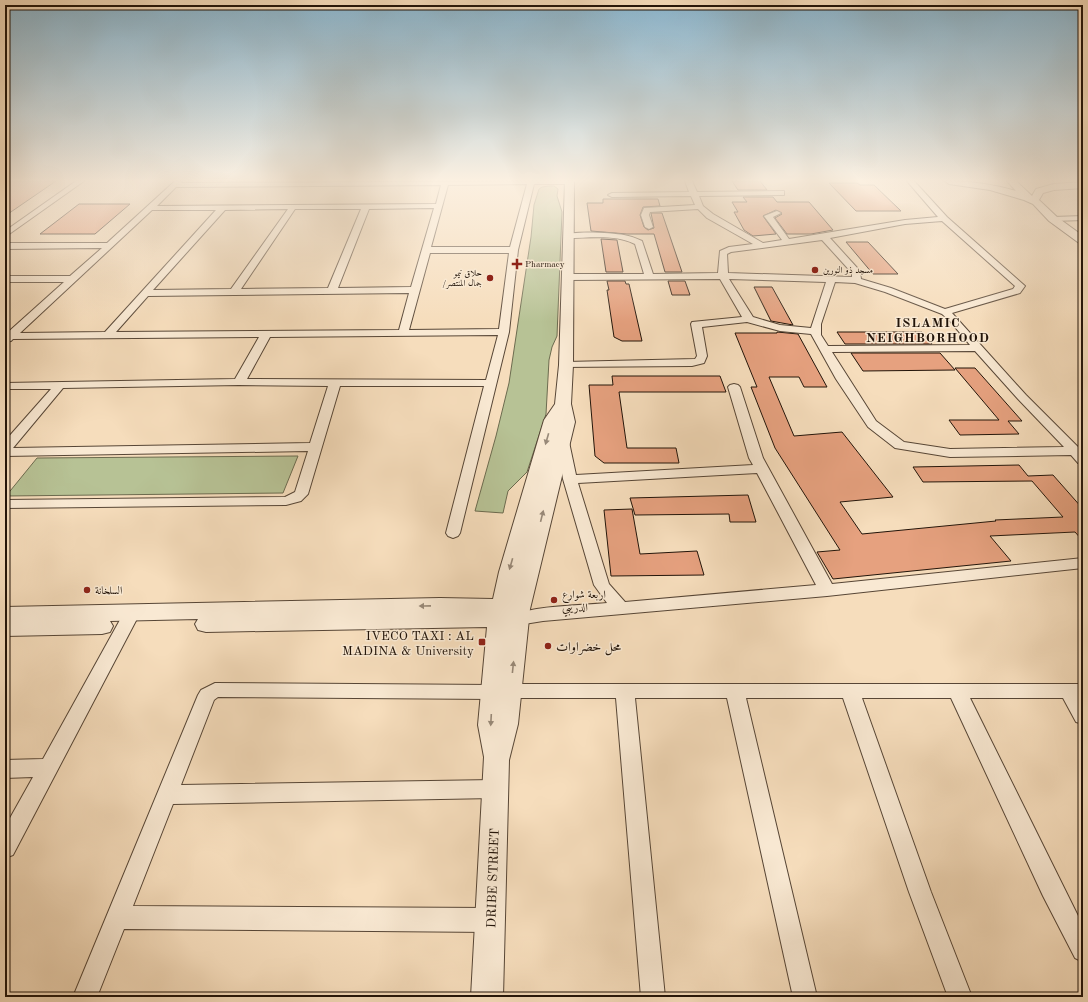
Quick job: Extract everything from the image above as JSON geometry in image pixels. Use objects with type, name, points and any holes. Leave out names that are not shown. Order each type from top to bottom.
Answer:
[{"type":"street","points":[[5,235],[15,228]]},
{"type":"street","points":[[8,338],[128,228]]},
{"type":"street","points":[[108,336],[204,228]]},
{"type":"street","points":[[234,292],[279,228]]},
{"type":"street","points":[[332,291],[357,228]]},
{"type":"street","points":[[403,332],[432,228]]},
{"type":"street","points":[[453,533],[504,332],[514,250],[520,228]]},
{"type":"street","points":[[510,614],[543,510],[563,442],[567,422],[563,404],[566,365],[568,228]]},
{"type":"street","points":[[731,228],[761,245]]},
{"type":"street","points":[[777,228],[787,242]]},
{"type":"street","points":[[747,319],[748,316],[723,276],[723,253],[729,250],[872,228]]},
{"type":"street","points":[[945,312],[1018,291],[1020,286],[954,228]]},
{"type":"street","points":[[1065,228],[1083,241]]},
{"type":"street","points":[[568,236],[617,237],[636,241],[639,243],[649,276]]},
{"type":"street","points":[[824,236],[857,273],[856,280]]},
{"type":"street","points":[[5,246],[109,245]]},
{"type":"street","points":[[426,250],[514,250]]},
{"type":"street","points":[[567,277],[723,276],[856,280],[907,296],[945,312],[954,318],[1022,398],[1078,456]]},
{"type":"street","points":[[5,279],[72,279]]},
{"type":"street","points":[[831,280],[816,324],[816,335],[842,379],[872,424],[900,445],[950,452],[1078,456]]},
{"type":"street","points":[[146,293],[415,290]]},
{"type":"street","points":[[566,365],[692,364],[700,361],[702,356],[696,324],[747,319],[780,328],[815,331]]},
{"type":"street","points":[[8,338],[403,332],[504,332]]},
{"type":"street","points":[[239,382],[266,334]]},
{"type":"street","points":[[824,349],[978,348]]},
{"type":"street","points":[[5,386],[239,382],[492,383]]},
{"type":"street","points":[[5,504],[286,501],[296,498],[301,494],[336,383]]},
{"type":"street","points":[[5,450],[58,386]]},
{"type":"street","points":[[734,387],[760,469],[826,590]]},
{"type":"street","points":[[510,614],[509,572],[552,420],[563,404]]},
{"type":"street","points":[[563,442],[570,479],[602,585],[612,599],[622,609]]},
{"type":"street","points":[[5,450],[316,447]]},
{"type":"street","points":[[570,479],[760,469]]},
{"type":"street","points":[[5,615],[129,619],[510,614],[543,615],[826,590],[1083,563]]},
{"type":"street","name":"DRIBE STREET","points":[[487,997],[491,920],[494,789],[496,760],[506,724],[502,691],[510,614]]},
{"type":"street","points":[[5,628],[129,619]]},
{"type":"street","points":[[5,848],[129,619]]},
{"type":"street","points":[[85,997],[207,695],[215,690],[625,692],[1075,691],[1083,716]]},
{"type":"street","points":[[957,691],[1051,888],[1083,950]]},
{"type":"street","points":[[625,692],[653,997]]},
{"type":"street","points":[[735,692],[805,997]]},
{"type":"street","points":[[850,692],[920,892],[960,997]]},
{"type":"street","points":[[5,769],[49,768]]},
{"type":"street","points":[[166,795],[494,789]]},
{"type":"street","points":[[117,917],[491,920]]},
{"type":"green space","points":[[532,228],[561,228],[557,336],[552,347],[549,360],[546,414],[527,472],[508,491],[503,513],[475,511],[509,383]]},
{"type":"green space","points":[[298,456],[283,493],[6,496],[37,458]]},
{"type":"building","points":[[48,228],[102,228],[95,234],[40,234]]},
{"type":"building","points":[[591,228],[645,228],[648,230],[654,228],[667,228],[682,272],[665,272],[654,234],[627,234],[591,231]]},
{"type":"building","points":[[743,228],[771,228],[776,234],[753,236]]},
{"type":"building","points":[[782,228],[831,228],[833,230],[811,234],[787,234]]},
{"type":"building","points":[[601,239],[617,240],[623,272],[606,272]]},
{"type":"building","points":[[846,242],[868,242],[898,274],[873,274]]},
{"type":"building","points":[[607,281],[625,281],[626,284],[629,284],[642,341],[622,341],[614,337]]},
{"type":"building","points":[[668,281],[685,281],[690,295],[672,295]]},
{"type":"building","points":[[754,287],[772,287],[793,325],[771,321]]},
{"type":"building","points":[[777,332],[798,334],[827,387],[804,387],[799,377],[769,377],[794,436],[842,432],[893,497],[840,502],[862,534],[996,521],[995,520],[1063,517],[1032,481],[923,482],[913,467],[1019,465],[1028,476],[1053,475],[1083,509],[1083,541],[1075,532],[990,536],[1011,561],[833,579],[817,552],[840,550],[775,448],[751,387],[757,387],[735,333]]},
{"type":"building","points":[[837,332],[922,332],[932,344],[845,344]]},
{"type":"building","points":[[851,353],[940,353],[955,370],[863,371]]},
{"type":"building","points":[[955,368],[975,368],[1022,421],[1008,421],[1019,434],[960,435],[949,420],[999,420]]},
{"type":"building","points":[[612,376],[720,376],[726,392],[619,392],[627,448],[676,448],[679,463],[604,463],[595,456],[589,385],[613,385]]},
{"type":"building","points":[[748,495],[756,522],[730,522],[729,514],[635,515],[630,498]]},
{"type":"building","points":[[632,509],[640,554],[697,551],[704,575],[611,576],[604,510]]},
{"type":"place","name":"Pharmacy","points":[[517,264]]},
{"type":"place","name":"مسجد ذو النورين","points":[[815,270]]},
{"type":"place","name":"حلاق نيمو /جمال المنتصر","points":[[490,278]]},
{"type":"place","name":"السلخانة","points":[[87,590]]},
{"type":"place","name":"اربعة شوارع الدريبي","points":[[554,600]]},
{"type":"place","name":"IVECO TAXI : AL MADINA & University","points":[[482,642]]},
{"type":"place","name":"محل خضراوات","points":[[548,646]]},
{"type":"district","name":"ISLAMIC NEIGHBORHOOD","points":[[928,330]]}]
